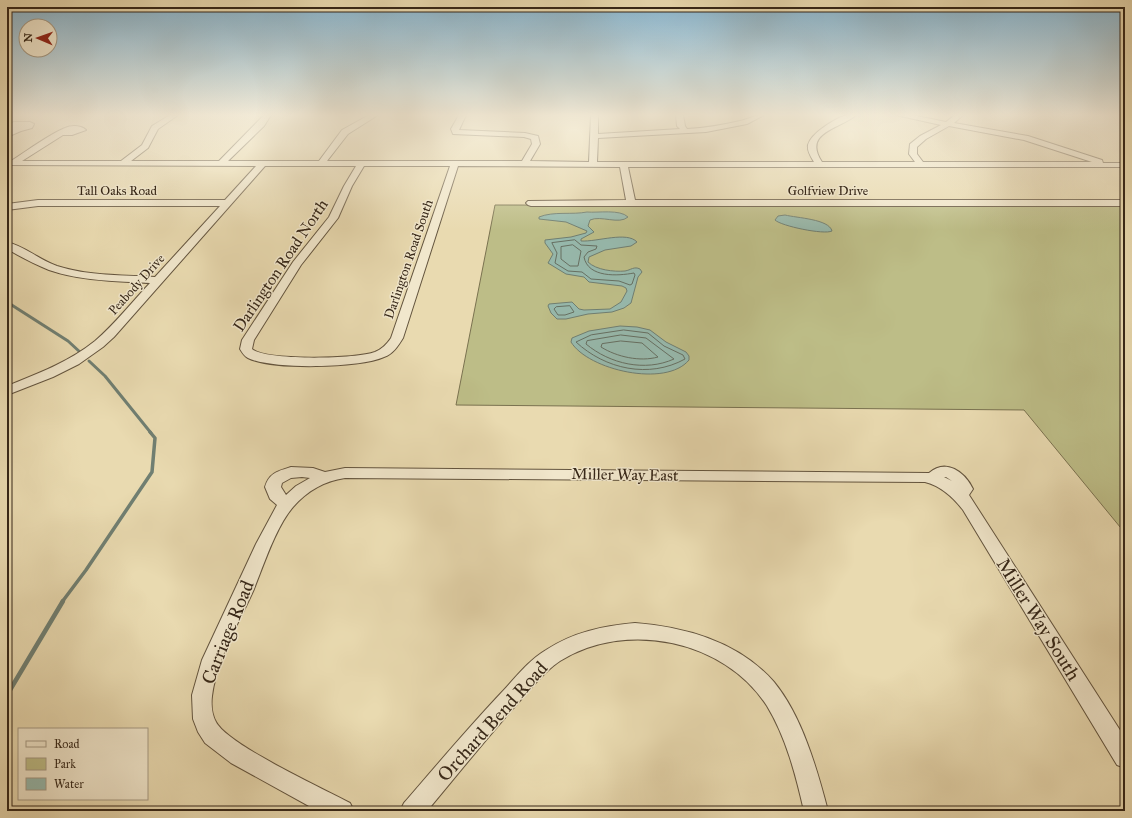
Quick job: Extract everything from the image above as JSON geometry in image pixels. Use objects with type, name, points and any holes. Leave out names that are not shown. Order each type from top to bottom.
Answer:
[{"type":"street","points":[[10,163],[27,153]]},
{"type":"street","points":[[111,163],[126,153]]},
{"type":"street","points":[[123,163],[135,153]]},
{"type":"street","points":[[220,164],[231,153]]},
{"type":"street","points":[[322,164],[330,153]]},
{"type":"street","points":[[525,164],[531,153]]},
{"type":"street","points":[[593,153],[593,165]]},
{"type":"street","points":[[814,153],[820,165]]},
{"type":"street","points":[[913,153],[921,165]]},
{"type":"street","points":[[1074,153],[1104,165]]},
{"type":"street","points":[[10,163],[1125,165]]},
{"type":"street","name":"Peabody Drive","points":[[7,391],[69,365],[93,350],[110,334],[262,164]]},
{"type":"street","name":"Darlington Road North","points":[[361,164],[348,186],[336,213],[297,264],[252,332],[246,349],[249,353],[258,357],[278,360],[344,361],[363,359],[378,355]]},
{"type":"street","name":"Darlington Road South","points":[[378,355],[388,350],[396,338],[455,164]]},
{"type":"street","points":[[624,165],[631,203]]},
{"type":"street","name":"Tall Oaks Road","points":[[7,207],[38,203],[226,203]]},
{"type":"street","name":"Golfview Drive","points":[[531,203],[1125,203]]},
{"type":"street","points":[[7,245],[34,260],[68,272],[101,277],[158,280]]},
{"type":"street","points":[[286,505],[279,499],[273,488],[273,483],[278,478],[289,472],[300,470],[311,471],[324,477]]},
{"type":"street","name":"Miller Way East","points":[[304,488],[324,477],[337,473],[360,472],[917,477],[947,486]]},
{"type":"street","name":"Miller Way South","points":[[947,486],[1125,758]]},
{"type":"street","name":"Carriage Road","points":[[304,488],[286,505],[279,516],[261,553],[208,675],[202,698],[204,721],[214,738],[234,752],[342,811]]},
{"type":"street","name":"Orchard Bend Road","points":[[412,811],[490,719],[541,665],[552,656],[594,636],[632,631],[675,635],[696,642],[721,652],[736,661],[756,678],[766,688],[777,703],[807,780],[816,811]]},
{"type":"green space","points":[[495,205],[1125,206],[1125,533],[1024,410],[456,405]]},
{"type":"water","points":[[614,212],[628,217],[620,220],[590,220],[588,226],[594,232],[581,239],[581,241],[626,237],[637,242],[631,246],[605,250],[589,257],[588,262],[591,265],[605,270],[625,271],[636,268],[640,269],[642,272],[638,277],[631,303],[624,308],[612,312],[557,319],[551,313],[548,306],[549,304],[572,302],[579,309],[584,310],[610,309],[621,302],[627,291],[626,288],[622,286],[589,282],[584,277],[566,274],[548,263],[553,254],[545,243],[545,240],[571,237],[586,233],[587,231],[566,222],[539,219],[539,217],[551,214]]},
{"type":"water","points":[[785,215],[819,221],[830,227],[832,231],[821,232],[803,229],[785,225],[775,220],[778,216]]},
{"type":"water","points":[[620,326],[637,327],[650,330],[666,342],[686,352],[689,356],[689,360],[678,368],[663,373],[646,374],[628,372],[593,361],[580,352],[571,342],[572,338],[589,331]]},
{"type":"waterway","points":[[7,302],[68,341],[81,353]]},
{"type":"waterway","points":[[89,361],[105,376],[151,433]]},
{"type":"waterway","points":[[62,602],[86,570],[152,472],[155,438],[150,432]]},
{"type":"waterway","points":[[7,695],[63,601]]}]
